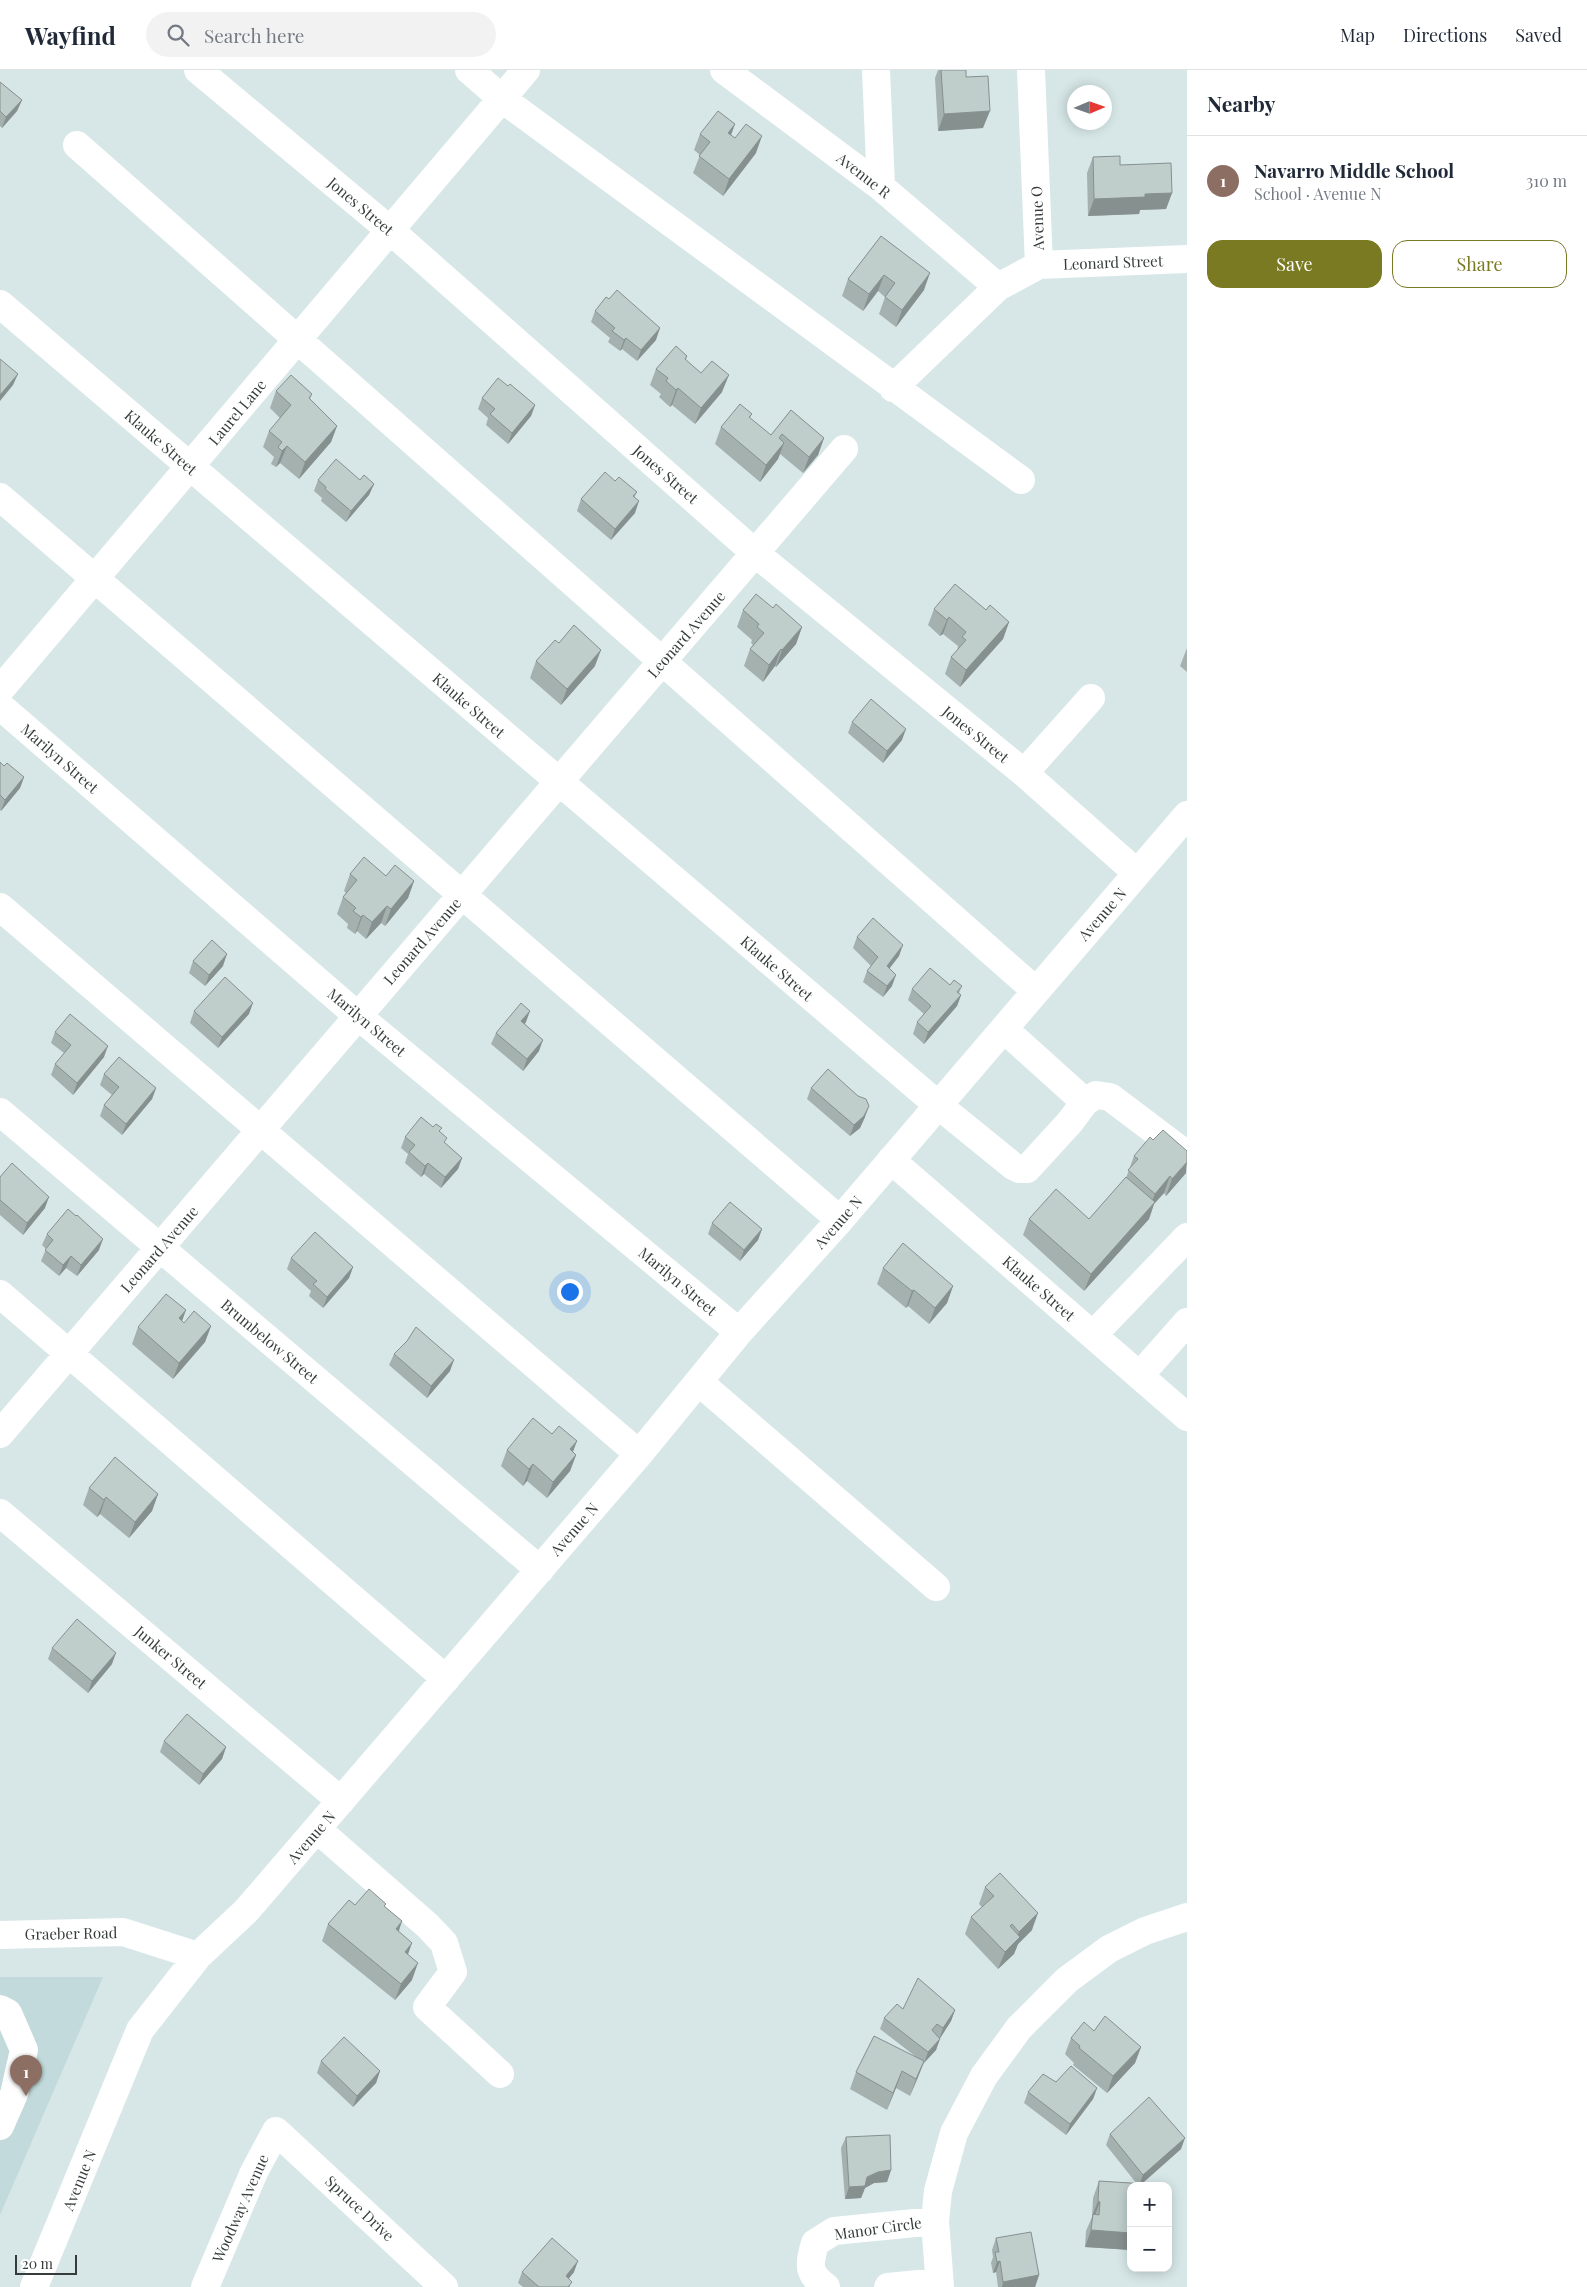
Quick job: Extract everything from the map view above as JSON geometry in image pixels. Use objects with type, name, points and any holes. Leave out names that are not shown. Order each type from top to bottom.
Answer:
[{"type":"street","name":"Jones Street","points":[[198,70],[391,231],[755,553],[1024,773],[1137,874]]},
{"type":"street","points":[[469,70],[501,98],[893,388],[1021,480]]},
{"type":"street","name":"Laurel Lane","points":[[0,690],[526,70]]},
{"type":"street","name":"Avenue R","points":[[724,70],[881,187],[998,287]]},
{"type":"street","points":[[876,70],[881,187]]},
{"type":"street","name":"Avenue O","points":[[893,388],[998,287],[1039,265],[1031,70]]},
{"type":"street","points":[[77,145],[1036,991]]},
{"type":"street","name":"Leonard Street","points":[[1039,265],[1187,259]]},
{"type":"street","name":"Klauke Street","points":[[0,304],[938,1105],[1019,1169],[1027,1169],[1070,1122],[1084,1102]]},
{"type":"street","name":"Leonard Avenue","points":[[0,1434],[844,449]]},
{"type":"street","points":[[0,496],[840,1220]]},
{"type":"street","points":[[1024,773],[1090,698]]},
{"type":"street","name":"Marilyn Street","points":[[0,706],[358,1016],[739,1332]]},
{"type":"street","name":"Avenue N","points":[[34,2287],[140,2030],[198,1956],[246,1912],[639,1454],[739,1332],[840,1220],[1187,815]]},
{"type":"street","points":[[0,907],[639,1454]]},
{"type":"street","points":[[1004,1029],[1084,1102],[1096,1095],[1110,1097],[1187,1155]]},
{"type":"street","name":"Brumbelow Street","points":[[0,1112],[540,1570]]},
{"type":"street","name":"Klauke Street","points":[[891,1160],[1187,1417]]},
{"type":"street","points":[[1093,1335],[1187,1237]]},
{"type":"street","points":[[0,1294],[446,1679]]},
{"type":"street","points":[[1140,1375],[1187,1322]]},
{"type":"street","points":[[699,1382],[936,1587]]},
{"type":"street","name":"Junker Street","points":[[0,1513],[341,1801]]},
{"type":"street","points":[[317,1828],[428,1926],[444,1944],[453,1972],[427,2008],[500,2074]]},
{"type":"street","points":[[888,2287],[939,2284],[935,2220],[938,2191],[954,2133],[984,2076],[1019,2028],[1066,1980],[1109,1949],[1145,1930],[1187,1917]]},
{"type":"street","name":"Graeber Road","points":[[0,1934],[123,1932],[198,1956]]},
{"type":"street","points":[[0,2009],[8,2013],[24,2050],[14,2094],[0,2126]]},
{"type":"street","name":"Woodway Avenue","points":[[205,2287],[254,2172],[276,2131]]},
{"type":"street","name":"Spruce Drive","points":[[276,2131],[444,2287]]},
{"type":"street","name":"Manor Circle","points":[[826,2287],[813,2278],[810,2262],[815,2243],[834,2231],[935,2220]]},
{"type":"shaded area","points":[[0,1977],[103,1977],[0,2215]]},
{"type":"building","points":[[941,70],[966,70],[966,77],[988,76],[990,111],[944,114]]},
{"type":"building","points":[[0,82],[22,100],[6,117],[0,111]]},
{"type":"building","points":[[718,111],[735,124],[728,133],[735,138],[746,124],[762,136],[729,179],[699,156],[710,142],[700,134]]},
{"type":"building","points":[[1120,156],[1120,165],[1171,163],[1172,193],[1145,194],[1145,197],[1094,199],[1093,157]]},
{"type":"building","points":[[881,236],[930,273],[902,310],[885,297],[895,283],[884,275],[869,294],[848,279]]},
{"type":"building","points":[[617,290],[660,328],[641,350],[626,338],[624,340],[612,331],[615,328],[595,311],[606,297],[609,299]]},
{"type":"building","points":[[676,346],[687,356],[685,359],[701,373],[712,361],[729,375],[701,408],[678,388],[676,390],[666,381],[668,378],[656,369]]},
{"type":"building","points":[[0,359],[18,374],[0,395]]},
{"type":"building","points":[[291,375],[312,394],[309,398],[337,426],[305,462],[287,446],[282,451],[278,447],[282,442],[269,431],[291,405],[276,391]]},
{"type":"building","points":[[498,378],[508,386],[510,384],[535,405],[512,433],[490,414],[495,409],[482,398]]},
{"type":"building","points":[[740,404],[752,414],[749,417],[771,435],[791,410],[824,438],[809,457],[782,434],[779,438],[784,443],[766,465],[721,427]]},
{"type":"building","points":[[336,459],[360,480],[364,475],[374,484],[351,511],[325,489],[326,487],[318,480]]},
{"type":"building","points":[[605,472],[615,481],[619,477],[637,492],[633,496],[639,501],[615,529],[581,499]]},
{"type":"building","points":[[955,584],[986,610],[990,605],[1009,622],[966,670],[951,657],[966,640],[962,637],[966,632],[949,617],[947,620],[934,609]]},
{"type":"building","points":[[756,594],[773,608],[776,604],[802,627],[769,665],[750,649],[764,633],[757,627],[759,624],[743,610]]},
{"type":"building","points":[[574,625],[601,650],[567,689],[536,661],[555,640],[559,643]]},
{"type":"building","points":[[871,699],[906,729],[887,751],[852,722]]},
{"type":"building","points":[[0,762],[4,766],[7,763],[24,777],[5,800],[0,795]]},
{"type":"building","points":[[364,857],[386,876],[395,865],[414,881],[391,909],[387,906],[372,922],[363,915],[361,917],[353,911],[356,908],[343,897],[357,880],[350,874]]},
{"type":"building","points":[[873,918],[903,945],[887,966],[896,975],[887,986],[867,971],[878,957],[857,937]]},
{"type":"building","points":[[212,940],[227,954],[209,975],[193,961]]},
{"type":"building","points":[[930,968],[950,985],[954,980],[962,986],[957,992],[961,995],[928,1032],[917,1022],[931,1006],[912,989]]},
{"type":"building","points":[[225,977],[253,1003],[222,1037],[194,1011]]},
{"type":"building","points":[[521,1003],[530,1011],[521,1021],[543,1040],[527,1059],[496,1033]]},
{"type":"building","points":[[70,1014],[108,1046],[77,1083],[55,1064],[71,1045],[55,1032]]},
{"type":"building","points":[[119,1057],[156,1088],[126,1124],[104,1105],[119,1087],[104,1074]]},
{"type":"building","points":[[828,1069],[858,1096],[866,1099],[869,1106],[864,1116],[854,1125],[811,1088]]},
{"type":"building","points":[[421,1117],[433,1127],[436,1124],[442,1128],[439,1131],[447,1138],[444,1142],[462,1158],[445,1177],[428,1163],[425,1166],[409,1152],[415,1145],[405,1137]]},
{"type":"building","points":[[1163,1130],[1187,1151],[1187,1162],[1172,1179],[1170,1176],[1155,1194],[1128,1170],[1138,1159],[1134,1156],[1150,1137],[1153,1140]]},
{"type":"building","points":[[12,1163],[49,1197],[27,1223],[0,1200],[0,1177]]},
{"type":"building","points":[[1126,1177],[1155,1202],[1091,1274],[1029,1219],[1056,1189],[1089,1219]]},
{"type":"building","points":[[730,1202],[762,1229],[744,1250],[712,1223]]},
{"type":"building","points":[[68,1209],[103,1239],[81,1265],[71,1256],[63,1265],[45,1250],[53,1240],[47,1234]]},
{"type":"building","points":[[315,1232],[353,1267],[327,1297],[313,1284],[317,1281],[291,1258]]},
{"type":"building","points":[[903,1243],[953,1286],[935,1308],[883,1268]]},
{"type":"building","points":[[166,1294],[186,1310],[179,1318],[184,1323],[194,1311],[211,1326],[179,1363],[138,1327]]},
{"type":"building","points":[[416,1327],[454,1360],[431,1386],[394,1354],[407,1341]]},
{"type":"building","points":[[533,1418],[552,1434],[559,1426],[577,1441],[570,1449],[576,1455],[553,1482],[533,1464],[529,1469],[507,1450]]},
{"type":"building","points":[[115,1457],[158,1494],[135,1522],[106,1497],[104,1500],[89,1488]]},
{"type":"building","points":[[77,1619],[116,1653],[92,1681],[52,1648]]},
{"type":"building","points":[[187,1714],[226,1747],[203,1774],[164,1741]]},
{"type":"building","points":[[1000,1873],[1038,1913],[1019,1932],[1012,1924],[1010,1926],[1020,1937],[1005,1952],[971,1917],[994,1896],[985,1887]]},
{"type":"building","points":[[369,1889],[386,1904],[384,1906],[402,1921],[396,1929],[412,1943],[405,1952],[418,1963],[401,1984],[328,1924],[349,1900],[355,1905]]},
{"type":"building","points":[[918,1978],[955,2010],[943,2028],[937,2024],[932,2030],[940,2039],[928,2052],[884,2018],[897,2004],[903,2009]]},
{"type":"building","points":[[1105,2016],[1141,2047],[1113,2076],[1079,2048],[1080,2046],[1071,2038],[1084,2022],[1094,2031]]},
{"type":"building","points":[[874,2036],[924,2061],[916,2079],[902,2071],[893,2093],[856,2072]]},
{"type":"building","points":[[344,2037],[380,2071],[357,2096],[321,2061]]},
{"type":"building","points":[[1071,2066],[1097,2088],[1070,2124],[1028,2092],[1043,2074],[1056,2082]]},
{"type":"building","points":[[1149,2097],[1185,2138],[1143,2175],[1110,2134]]},
{"type":"building","points":[[890,2135],[891,2170],[878,2172],[867,2177],[865,2186],[849,2187],[846,2137]]},
{"type":"building","points":[[1099,2181],[1127,2183],[1127,2233],[1091,2230],[1093,2214],[1099,2215],[1100,2202],[1098,2201]]},
{"type":"building","points":[[1031,2232],[1039,2275],[1003,2282],[1000,2261],[997,2262],[995,2252],[999,2252],[996,2238]]},
{"type":"building","points":[[552,2238],[578,2261],[566,2276],[572,2282],[568,2287],[539,2287],[522,2272]]},
{"type":"place","name":"Navarro Middle School","points":[[26,2096]]}]
